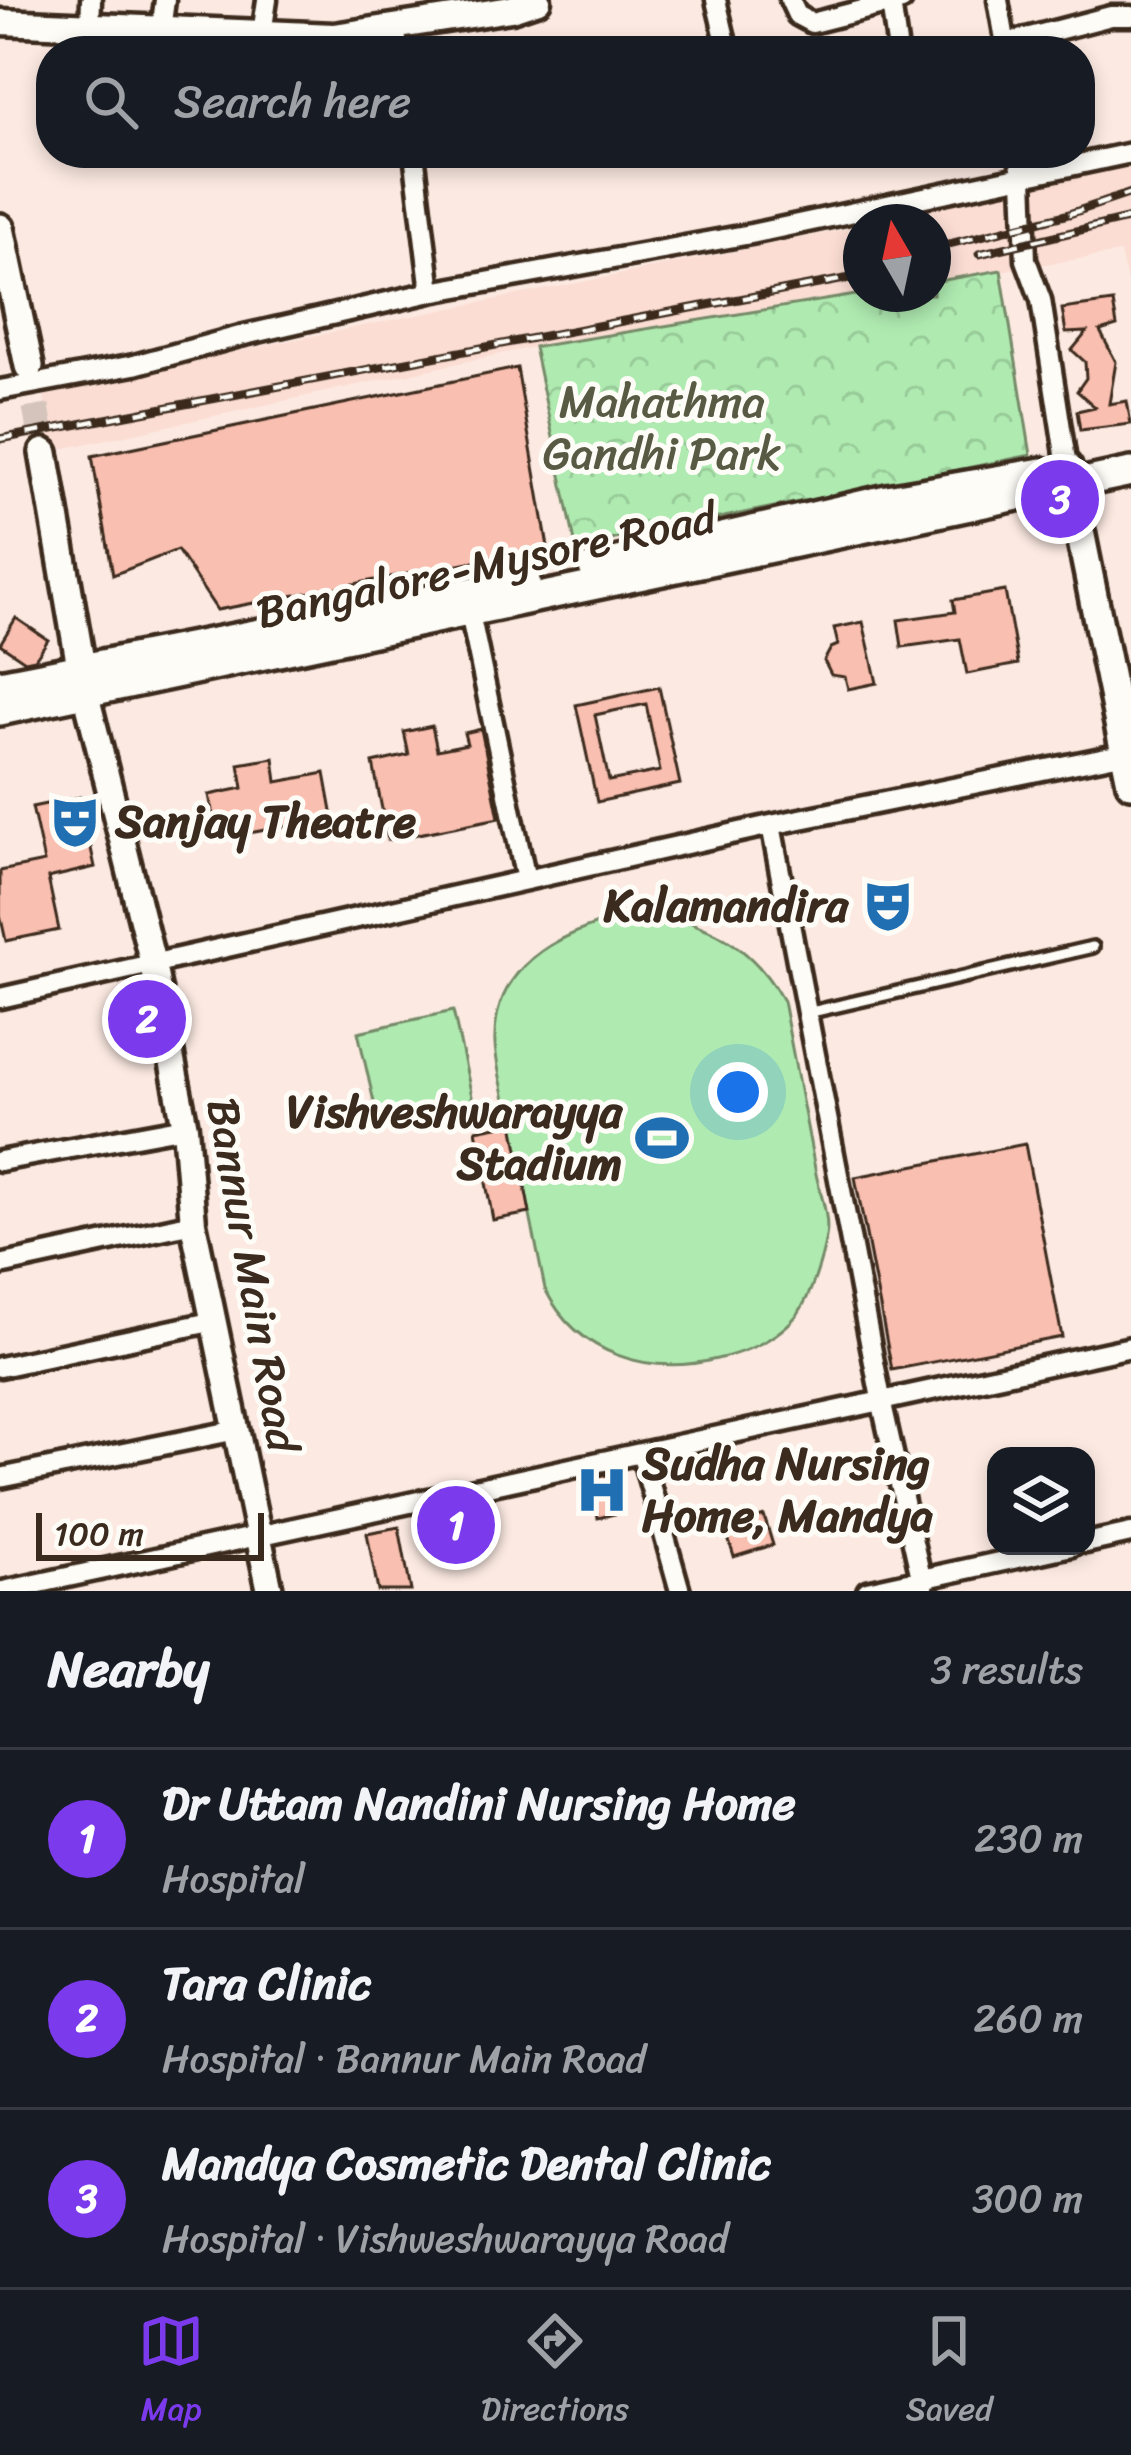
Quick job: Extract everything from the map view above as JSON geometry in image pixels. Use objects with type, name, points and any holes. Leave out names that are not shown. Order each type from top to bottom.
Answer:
[{"type":"main road","points":[[412,36],[538,0]]},
{"type":"main road","points":[[0,22],[334,36]]},
{"type":"main road","points":[[0,228],[29,366]]},
{"type":"main road","points":[[44,453],[83,682]]},
{"type":"main road","name":"Bangalore-Mysore Road","points":[[0,684],[83,682],[470,613],[1068,476],[1131,454]]},
{"type":"main road","name":"Bangalore-Mysore Road","points":[[0,711],[83,682],[887,499],[1131,472]]},
{"type":"main road","points":[[1068,476],[1131,783]]},
{"type":"main road","name":"Bannur Main Road","points":[[83,682],[153,964],[185,1127],[194,1223],[270,1591]]},
{"type":"street","points":[[90,27],[91,0]]},
{"type":"street","points":[[160,30],[165,0]]},
{"type":"street","points":[[262,34],[266,0]]},
{"type":"street","points":[[716,0],[724,36]]},
{"type":"street","points":[[790,0],[797,15],[812,23],[897,2],[898,36]]},
{"type":"street","points":[[998,0],[1005,36]]},
{"type":"street","points":[[1041,36],[1117,11]]},
{"type":"street","points":[[1095,161],[1131,153]]},
{"type":"street","points":[[416,168],[430,292]]},
{"type":"street","points":[[1021,168],[1026,260],[1041,300],[1068,476]]},
{"type":"street","points":[[0,390],[134,365],[240,335],[430,292],[751,234],[1066,168]]},
{"type":"street","points":[[470,613],[526,880]]},
{"type":"street","points":[[0,998],[771,825],[1128,753]]},
{"type":"street","points":[[771,825],[882,1404],[923,1585]]},
{"type":"street","points":[[0,1161],[185,1127]]},
{"type":"street","points":[[0,1265],[194,1223]]},
{"type":"street","points":[[0,1367],[215,1322]]},
{"type":"street","points":[[3,1591],[1131,1347]]},
{"type":"street","points":[[0,1478],[236,1430]]},
{"type":"street","points":[[641,1456],[680,1591]]},
{"type":"street","points":[[1095,1541],[1131,1533]]},
{"type":"street","points":[[867,1591],[923,1585],[1038,1555]]},
{"type":"lane","points":[[807,1013],[1093,947]]},
{"type":"shaded area","points":[[1131,163],[1131,298],[1120,253],[951,278],[951,205]]},
{"type":"shaded area","points":[[843,230],[843,296],[534,347],[52,451],[43,390]]},
{"type":"green space","name":"Mahathma Gandhi Park","points":[[1001,270],[1031,455],[576,547],[534,347],[843,297],[843,312],[951,312],[951,279]]},
{"type":"green space","name":"Vishveshwarayya Stadium","points":[[644,911],[707,929],[742,950],[783,1001],[827,1222],[815,1278],[797,1315],[771,1338],[750,1348],[691,1364],[641,1362],[618,1355],[596,1345],[559,1312],[545,1289],[496,1055],[497,1015],[522,968],[565,937]]},
{"type":"green space","points":[[453,1011],[473,1101],[379,1124],[358,1032]]},
{"type":"building","points":[[1113,302],[1117,326],[1100,331],[1116,362],[1109,404],[1127,401],[1131,424],[1080,430],[1077,411],[1095,407],[1077,391],[1086,378],[1085,362],[1072,350],[1087,332],[1066,333],[1062,309]]},
{"type":"building","points":[[517,368],[548,547],[217,610],[177,550],[113,575],[92,456]]},
{"type":"building","points":[[1005,591],[1018,664],[967,674],[960,639],[902,647],[898,620],[955,612],[953,600]]},
{"type":"building","points":[[16,618],[48,640],[35,659],[25,661],[0,644]]},
{"type":"building","points":[[863,622],[877,683],[848,689],[845,677],[831,675],[824,661],[838,645],[834,628]]},
{"type":"building","points":[[659,687],[680,784],[597,802],[576,705]],"holes":[[[646,704],[660,771],[609,781],[595,715]]]},
{"type":"building","points":[[432,726],[437,750],[467,744],[464,733],[481,729],[499,818],[388,840],[373,763],[409,755],[404,732]]},
{"type":"building","points":[[274,758],[277,782],[325,773],[333,817],[218,839],[209,795],[243,788],[239,764]]},
{"type":"building","points":[[80,797],[95,867],[48,878],[59,930],[6,941],[0,914],[0,871],[44,862],[32,807]]},
{"type":"building","points":[[513,1123],[530,1213],[493,1220],[476,1130]]},
{"type":"building","points":[[1025,1144],[1062,1337],[892,1370],[855,1177]]},
{"type":"building","points":[[610,1474],[619,1513],[598,1518],[589,1479]]},
{"type":"building","points":[[466,1505],[475,1548],[454,1553],[444,1510]]},
{"type":"building","points":[[764,1516],[773,1545],[734,1557],[725,1528]]},
{"type":"building","points":[[399,1527],[411,1591],[378,1591],[367,1533]]},
{"type":"tunnel","points":[[29,366],[44,453]]},
{"type":"railway","points":[[951,244],[1131,193]]},
{"type":"railway","points":[[979,254],[1131,218]]},
{"type":"railway","points":[[0,439],[843,279]]},
{"type":"place","name":"Mandya Cosmetic Dental Clinic","points":[[1060,499]]},
{"type":"place","name":"Sanjay Theatre","points":[[75,822]]},
{"type":"place","name":"Kalamandira","points":[[888,906]]},
{"type":"place","name":"Tara Clinic","points":[[147,1019]]},
{"type":"place","name":"Vishveshwarayya Stadium","points":[[662,1138]]},
{"type":"place","name":"Sudha Nursing Home, Mandya","points":[[602,1490]]},
{"type":"place","name":"Dr Uttam Nandini Nursing Home","points":[[456,1525]]}]
